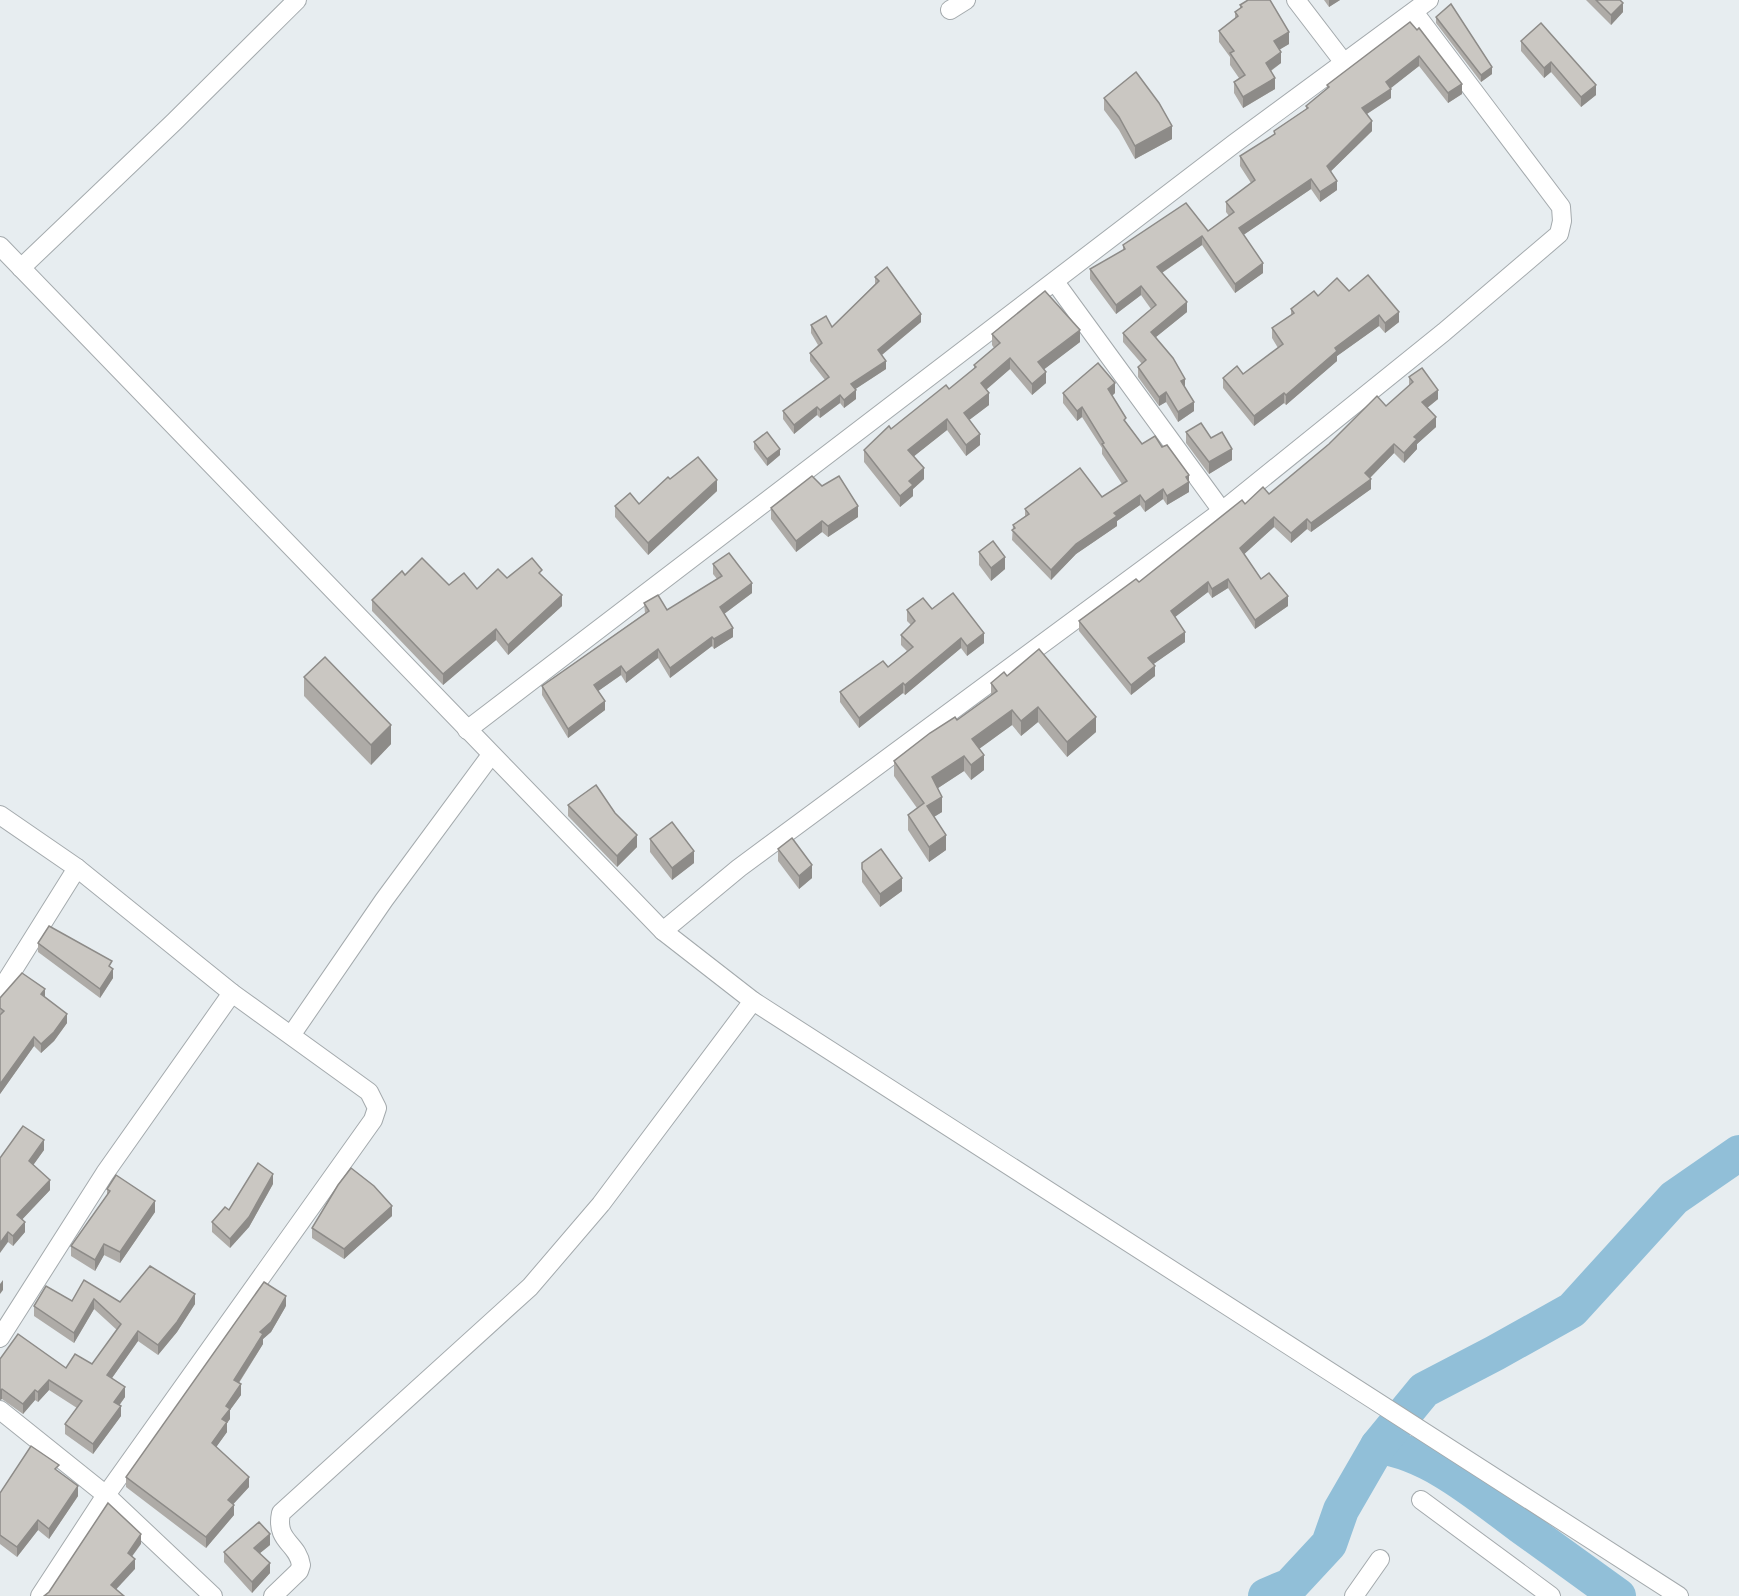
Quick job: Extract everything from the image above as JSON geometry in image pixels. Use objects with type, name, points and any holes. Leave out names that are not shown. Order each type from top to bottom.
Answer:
[{"type":"street","points":[[21,268],[174,122],[297,0]]},
{"type":"street","points":[[950,10],[966,0]]},
{"type":"street","points":[[1296,0],[1345,64]]},
{"type":"street","points":[[467,730],[1235,143],[1429,0]]},
{"type":"street","points":[[663,931],[739,868],[1222,511],[1444,332],[1559,234],[1562,221],[1561,207],[1414,12]]},
{"type":"street","points":[[0,246],[663,931],[753,1001],[1679,1596]]},
{"type":"street","points":[[1055,282],[1222,511]]},
{"type":"street","points":[[292,1034],[384,900],[491,755]]},
{"type":"street","points":[[0,814],[77,868],[232,993],[292,1034],[369,1092],[377,1108],[373,1120],[106,1495],[40,1596]]},
{"type":"street","points":[[0,991],[77,868]]},
{"type":"street","points":[[0,1338],[105,1173],[232,993]]},
{"type":"street","points":[[273,1596],[299,1571],[301,1565],[281,1534],[279,1524],[281,1513],[530,1287],[601,1204],[753,1001]]},
{"type":"street","points":[[0,1410],[106,1495],[213,1596]]},
{"type":"street","points":[[1421,1500],[1551,1596]]},
{"type":"street","points":[[1354,1596],[1380,1559]]},
{"type":"building","points":[[1248,0],[1270,0],[1289,32],[1274,41],[1281,52],[1266,63],[1275,78],[1243,97],[1234,82],[1245,75],[1230,53],[1234,51],[1219,31],[1238,16],[1235,12]]},
{"type":"building","points":[[1596,0],[1620,0],[1623,3],[1611,15]]},
{"type":"building","points":[[1451,4],[1492,67],[1481,75],[1436,17]]},
{"type":"building","points":[[1410,22],[1417,30],[1419,28],[1462,84],[1448,93],[1419,56],[1386,82],[1391,89],[1362,108],[1372,121],[1327,166],[1337,181],[1320,192],[1311,179],[1239,228],[1263,263],[1235,284],[1202,236],[1157,267],[1187,302],[1151,332],[1173,358],[1185,379],[1181,381],[1194,402],[1178,412],[1166,392],[1159,397],[1138,367],[1146,360],[1123,333],[1156,305],[1141,286],[1116,305],[1090,269],[1125,249],[1123,245],[1186,203],[1208,231],[1234,212],[1226,202],[1255,180],[1240,156],[1275,134],[1274,131],[1308,108],[1306,106],[1329,87],[1327,85]]},
{"type":"building","points":[[1541,23],[1596,85],[1581,97],[1551,62],[1544,68],[1521,41]]},
{"type":"building","points":[[1136,72],[1159,103],[1172,126],[1135,146],[1119,117],[1104,98]]},
{"type":"building","points":[[887,267],[921,314],[878,350],[886,361],[851,384],[856,390],[844,400],[840,395],[820,410],[817,407],[794,425],[783,411],[829,377],[810,353],[822,343],[811,325],[826,316],[832,327],[879,281],[875,277]]},
{"type":"building","points":[[1368,275],[1399,312],[1385,323],[1379,315],[1335,348],[1337,351],[1286,395],[1284,393],[1254,416],[1223,378],[1237,366],[1243,374],[1283,344],[1272,328],[1294,313],[1291,309],[1314,291],[1318,296],[1337,278],[1349,291]]},
{"type":"building","points":[[1045,291],[1080,330],[1038,362],[1046,372],[1032,384],[1010,358],[981,383],[989,393],[964,413],[980,434],[966,445],[947,419],[908,450],[924,468],[909,481],[913,485],[900,496],[864,450],[889,426],[891,429],[946,385],[949,389],[976,367],[974,365],[1000,343],[992,334]]},
{"type":"building","points":[[1098,363],[1115,383],[1108,389],[1126,418],[1124,420],[1142,444],[1155,436],[1162,447],[1167,445],[1189,475],[1186,477],[1189,482],[1167,496],[1163,489],[1145,502],[1140,495],[1114,513],[1117,516],[1076,544],[1051,570],[1012,530],[1015,528],[1013,525],[1029,514],[1025,509],[1080,468],[1102,497],[1127,481],[1102,444],[1104,443],[1082,407],[1077,411],[1063,393]]},
{"type":"building","points":[[1422,368],[1438,390],[1422,402],[1436,417],[1414,437],[1417,439],[1404,453],[1394,444],[1365,473],[1371,479],[1311,523],[1307,519],[1291,533],[1274,517],[1240,548],[1261,579],[1269,573],[1288,596],[1255,620],[1228,579],[1212,589],[1208,582],[1171,611],[1185,632],[1148,658],[1155,666],[1131,685],[1079,621],[1136,579],[1139,582],[1242,500],[1245,504],[1263,487],[1269,494],[1329,444],[1377,396],[1386,406],[1413,382],[1409,377]]},
{"type":"building","points":[[1201,423],[1211,438],[1222,432],[1232,449],[1209,462],[1186,432]]},
{"type":"building","points":[[767,432],[780,449],[767,459],[754,442]]},
{"type":"building","points":[[698,457],[717,480],[648,543],[615,506],[630,493],[639,504],[668,477],[670,479]]},
{"type":"building","points":[[812,476],[822,486],[839,476],[858,506],[828,526],[822,521],[796,541],[771,508]]},
{"type":"building","points":[[993,541],[1005,557],[991,568],[979,552]]},
{"type":"building","points":[[729,553],[752,583],[720,607],[733,628],[714,639],[712,637],[670,668],[658,649],[626,673],[621,666],[594,685],[605,701],[568,729],[542,686],[649,611],[644,603],[658,595],[667,610],[722,576],[713,564]]},
{"type":"building","points":[[422,558],[449,585],[464,573],[477,589],[498,569],[507,578],[532,558],[542,570],[539,573],[562,595],[508,645],[496,629],[443,674],[372,600],[402,571],[405,575]]},
{"type":"building","points":[[953,593],[984,633],[967,646],[961,638],[905,685],[903,683],[859,718],[840,692],[883,661],[888,667],[913,647],[901,635],[915,621],[907,610],[923,598],[932,609]]},
{"type":"building","points":[[1039,649],[1096,717],[1067,742],[1038,707],[1021,721],[1012,710],[972,739],[984,755],[971,765],[964,756],[932,777],[942,797],[927,806],[946,835],[929,847],[908,815],[924,803],[894,761],[930,733],[955,717],[957,720],[997,691],[991,683],[1004,672],[1007,676]]},
{"type":"building","points":[[325,657],[391,725],[371,745],[304,677]]},
{"type":"building","points":[[596,785],[615,813],[637,835],[617,856],[568,805]]},
{"type":"building","points":[[672,822],[694,851],[672,868],[650,839]]},
{"type":"building","points":[[792,838],[812,865],[799,876],[778,849]]},
{"type":"building","points":[[881,849],[902,878],[880,894],[862,869],[862,863]]},
{"type":"building","points":[[49,926],[112,961],[109,966],[113,969],[100,989],[38,943]]},
{"type":"building","points":[[22,973],[45,989],[41,994],[67,1014],[54,1032],[41,1044],[34,1037],[0,1084],[0,1015],[4,1011],[0,1008],[0,998]]},
{"type":"building","points":[[23,1126],[44,1140],[29,1161],[50,1180],[17,1215],[25,1222],[13,1236],[8,1232],[0,1243],[0,1158]]},
{"type":"building","points":[[258,1163],[273,1174],[249,1217],[230,1239],[212,1222],[225,1207],[229,1210]]},
{"type":"building","points":[[351,1168],[374,1186],[392,1206],[344,1249],[312,1228]]},
{"type":"building","points":[[116,1175],[155,1201],[120,1252],[104,1244],[95,1260],[71,1246],[110,1191],[107,1189]]},
{"type":"building","points":[[150,1266],[195,1294],[177,1322],[158,1345],[138,1331],[107,1375],[125,1387],[114,1402],[121,1406],[93,1444],[65,1424],[82,1401],[49,1380],[38,1392],[35,1390],[23,1404],[2,1389],[0,1390],[0,1359],[18,1334],[66,1368],[75,1354],[92,1364],[121,1324],[94,1299],[74,1333],[34,1306],[46,1286],[72,1301],[84,1280],[120,1302]]},
{"type":"building","points":[[264,1282],[286,1296],[271,1322],[260,1332],[263,1334],[234,1380],[241,1384],[226,1406],[230,1409],[222,1419],[227,1422],[212,1443],[249,1477],[228,1500],[234,1505],[206,1537],[126,1477]]},
{"type":"building","points":[[31,1446],[59,1465],[55,1469],[78,1486],[49,1529],[38,1520],[17,1547],[0,1535],[0,1493]]},
{"type":"building","points":[[108,1503],[141,1534],[128,1553],[135,1559],[111,1585],[124,1596],[44,1596],[49,1592]]},
{"type":"building","points":[[259,1522],[270,1534],[254,1548],[270,1563],[252,1582],[224,1552]]},
{"type":"waterway","points":[[1266,1596],[1290,1586],[1329,1544],[1341,1510],[1378,1446],[1424,1390],[1572,1310],[1674,1198],[1739,1153]]},
{"type":"waterway","points":[[1378,1446],[1417,1457],[1454,1477],[1618,1596]]}]
